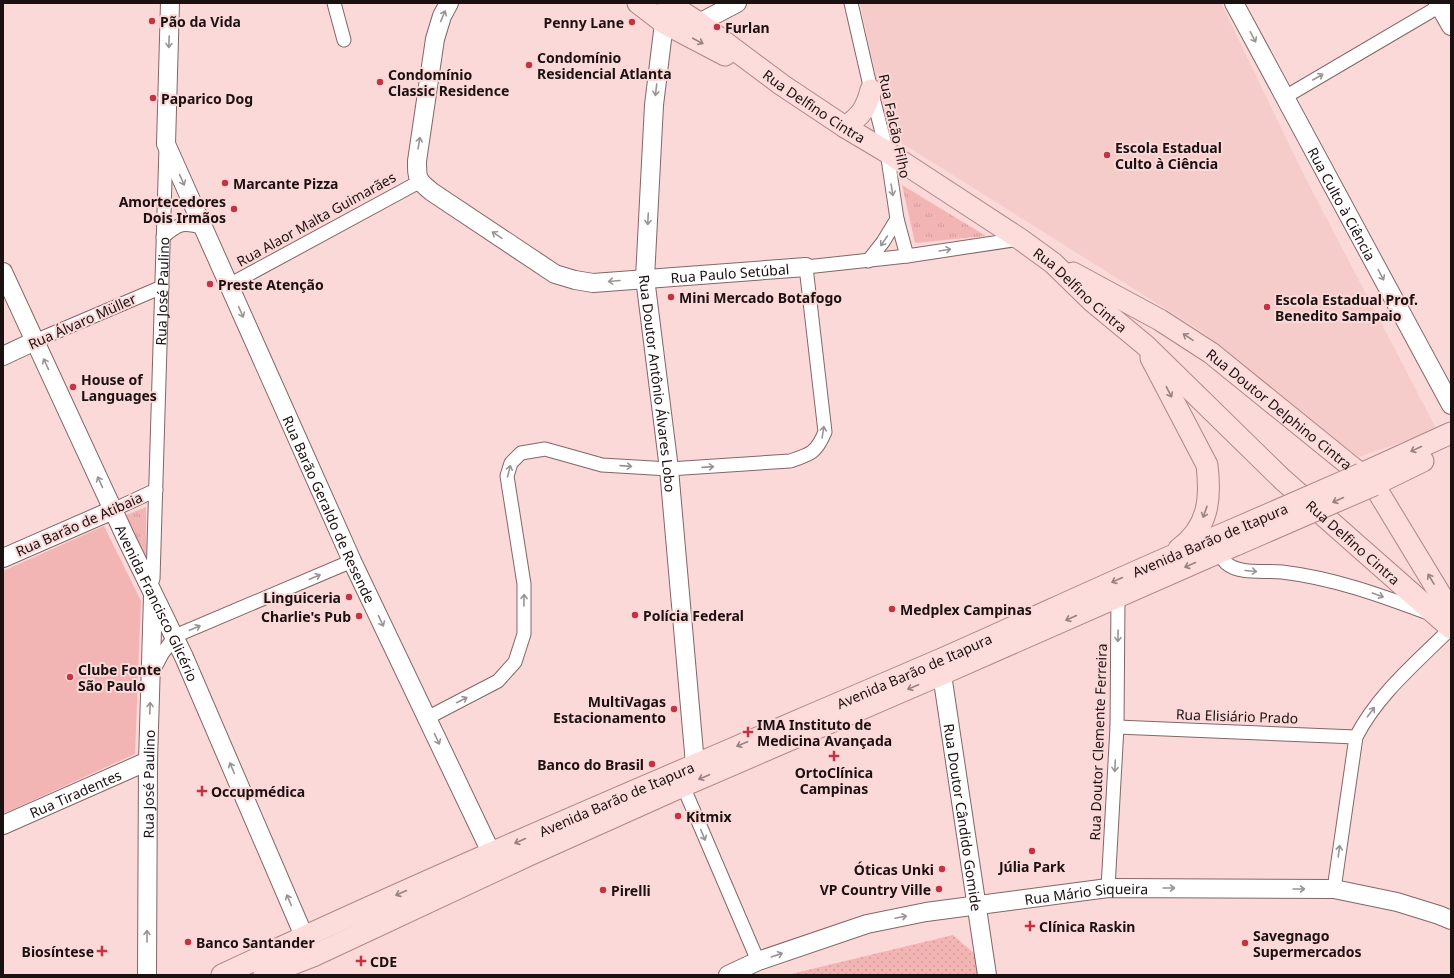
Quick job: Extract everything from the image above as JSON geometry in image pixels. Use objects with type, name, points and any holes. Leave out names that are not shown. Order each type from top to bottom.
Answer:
[{"type":"main road","points":[[638,3],[664,23],[782,85]]},
{"type":"main road","name":"Rua Delfino Cintra","points":[[668,3],[699,23],[782,85],[1020,239],[1053,263],[1093,302],[1128,329],[1145,345],[1282,479],[1448,622]]},
{"type":"main road","points":[[845,127],[861,115],[867,104],[871,90]]},
{"type":"main road","name":"Rua Doutor Delphino Cintra","points":[[1053,263],[1141,309],[1186,335],[1211,353],[1368,479],[1448,622]]},
{"type":"main road","points":[[1128,329],[1135,314],[1141,309]]},
{"type":"main road","points":[[1145,345],[1207,464],[1209,483],[1208,506],[1198,529],[1189,541],[1168,557]]},
{"type":"main road","name":"Avenida Barão de Itapura","points":[[1368,479],[1451,433]]},
{"type":"main road","name":"Avenida Barão de Itapura","points":[[222,975],[304,936],[495,862],[529,855],[941,667],[1168,557],[1234,538],[1368,479],[1451,448]]},
{"type":"main road","name":"Avenida Barão de Itapura","points":[[264,975],[313,956],[495,862],[695,764],[1118,597],[1219,552],[1234,538]]},
{"type":"street","name":"Rua José Paulino","points":[[147,975],[148,762],[170,3]]},
{"type":"street","points":[[334,3],[344,40]]},
{"type":"street","points":[[419,182],[417,160],[435,39],[442,16],[449,3]]},
{"type":"street","name":"Rua Doutor Antônio Álvares Lobo","points":[[668,3],[664,23],[654,105],[645,278],[669,469],[695,764]]},
{"type":"street","points":[[699,23],[737,3]]},
{"type":"street","name":"Rua Falcão Filho","points":[[851,3],[886,152],[897,219],[906,256]]},
{"type":"street","name":"Rua Culto à Ciência","points":[[1234,3],[1451,405]]},
{"type":"street","points":[[1284,97],[1441,4],[1451,26]]},
{"type":"street","name":"Rua Barão Geraldo de Resende","points":[[166,144],[352,561],[495,862]]},
{"type":"street","name":"Rua Paulo Setúbal","points":[[419,182],[555,274],[575,280],[593,283],[868,261],[1020,239]]},
{"type":"street","name":"Rua Alaor Malta Guimarães","points":[[229,285],[419,182]]},
{"type":"street","points":[[868,261],[883,242],[897,219]]},
{"type":"street","points":[[163,237],[176,226],[184,224],[204,228]]},
{"type":"street","points":[[427,718],[498,681],[515,662],[524,634],[524,584],[507,476],[511,464],[521,453],[545,449],[602,465],[669,469],[790,461],[814,451],[820,444],[825,432],[806,267]]},
{"type":"street","name":"Avenida Francisco Glicério","points":[[3,272],[113,510],[153,586],[304,936]]},
{"type":"street","name":"Rua Álvaro Müller","points":[[3,356],[162,287]]},
{"type":"street","name":"Rua Barão de Atibaia","points":[[3,558],[156,490]]},
{"type":"street","points":[[1219,552],[1225,562],[1239,569],[1249,571],[1280,572],[1316,577],[1370,592],[1448,622],[1382,698],[1364,722],[1356,737],[1334,889]]},
{"type":"street","points":[[151,674],[162,654],[175,636],[352,561]]},
{"type":"street","name":"Rua Doutor Clemente Ferreira","points":[[1108,888],[1117,727],[1118,597]]},
{"type":"street","name":"Rua Doutor Cândido Gomide","points":[[941,667],[987,975]]},
{"type":"street","name":"Rua Elisiário Prado","points":[[1117,727],[1356,737]]},
{"type":"street","name":"Rua Tiradentes","points":[[3,825],[148,762]]},
{"type":"street","points":[[682,786],[758,961]]},
{"type":"street","name":"Rua Mário Siqueira","points":[[728,975],[758,961],[866,924],[977,904],[1108,888],[1334,889],[1397,902],[1451,920]]},
{"type":"shaded area","name":"Escola Estadual Culto à Ciência","points":[[860,3],[1221,3],[1304,175],[1437,430],[1359,457],[1293,406],[1201,331],[889,135]]},
{"type":"green space","points":[[902,185],[986,236],[915,243]]},
{"type":"green space","points":[[146,507],[146,557],[126,515]]},
{"type":"green space","name":"Clube Fonte São Paulo","points":[[104,526],[141,601],[135,754],[3,814],[3,571]]},
{"type":"green space","points":[[953,935],[975,954],[980,975],[787,975]]},
{"type":"place","name":"Pão da Vida","points":[[152,21]]},
{"type":"place","name":"Penny Lane","points":[[632,22]]},
{"type":"place","name":"Furlan","points":[[717,27]]},
{"type":"place","name":"Condomínio Residencial Atlanta","points":[[529,65]]},
{"type":"place","name":"Condomínio Classic Residence","points":[[380,82]]},
{"type":"place","name":"Paparico Dog","points":[[153,98]]},
{"type":"place","name":"Escola Estadual Culto à Ciência","points":[[1107,155]]},
{"type":"place","name":"Marcante Pizza","points":[[225,183]]},
{"type":"place","name":"Amortecedores Dois Irmãos","points":[[234,209]]},
{"type":"place","name":"Preste Atenção","points":[[210,284]]},
{"type":"place","name":"Mini Mercado Botafogo","points":[[671,297]]},
{"type":"place","name":"Escola Estadual Prof. Benedito Sampaio","points":[[1267,307]]},
{"type":"place","name":"House of Languages","points":[[73,387]]},
{"type":"place","name":"Linguiceria","points":[[349,597]]},
{"type":"place","name":"Medplex Campinas","points":[[892,609]]},
{"type":"place","name":"Polícia Federal","points":[[635,615]]},
{"type":"place","name":"Charlie's Pub","points":[[359,616]]},
{"type":"place","name":"Clube Fonte São Paulo","points":[[70,677]]},
{"type":"place","name":"MultiVagas Estacionamento","points":[[674,709]]},
{"type":"place","name":"IMA Instituto de Medicina Avançada","points":[[748,732]]},
{"type":"place","name":"OrtoClínica Campinas","points":[[834,756]]},
{"type":"place","name":"Banco do Brasil","points":[[652,764]]},
{"type":"place","name":"Occupmédica","points":[[202,791]]},
{"type":"place","name":"Kitmix","points":[[678,816]]},
{"type":"place","name":"Júlia Park","points":[[1032,851]]},
{"type":"place","name":"Óticas Unki","points":[[942,869]]},
{"type":"place","name":"VP Country Ville","points":[[939,889]]},
{"type":"place","name":"Pirelli","points":[[603,890]]},
{"type":"place","name":"Clínica Raskin","points":[[1030,926]]},
{"type":"place","name":"Banco Santander","points":[[188,942]]},
{"type":"place","name":"Savegnago Supermercados","points":[[1245,943]]},
{"type":"place","name":"Biosíntese","points":[[102,951]]},
{"type":"place","name":"CDE","points":[[361,961]]}]
